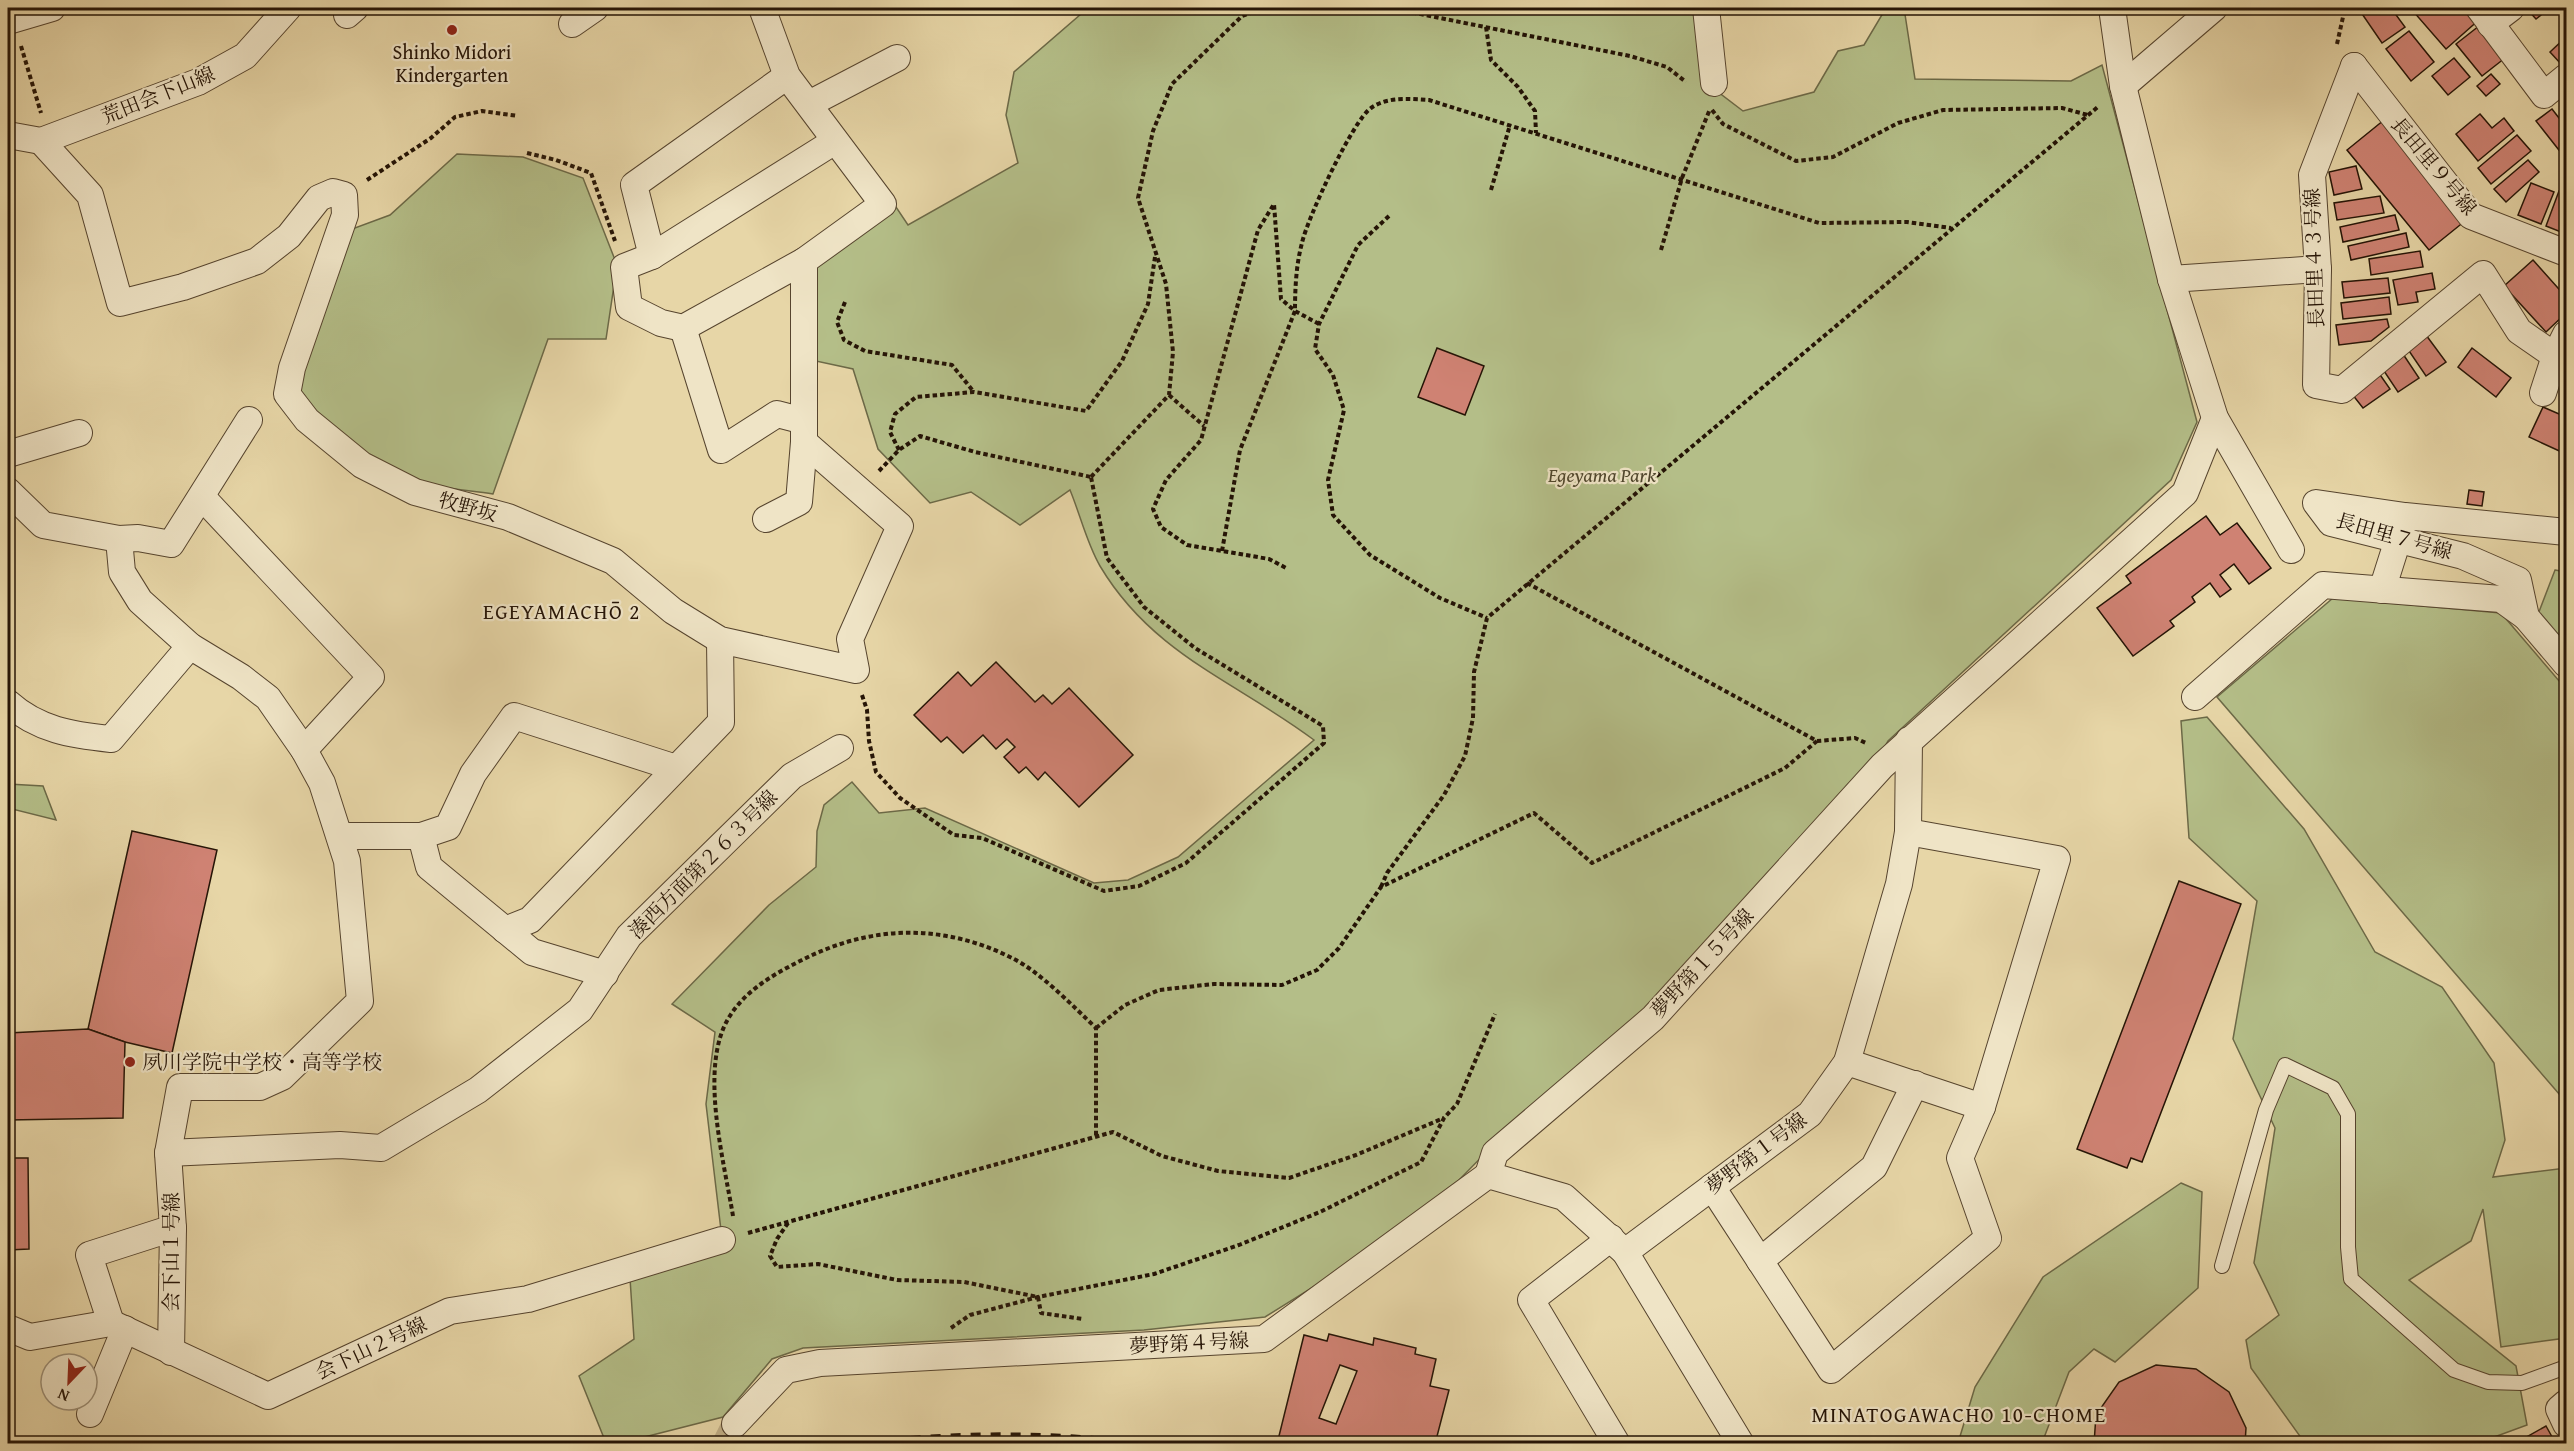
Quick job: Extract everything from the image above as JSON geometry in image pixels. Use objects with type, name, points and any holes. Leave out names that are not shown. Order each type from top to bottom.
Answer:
[{"type":"street","points":[[10,20],[52,8]]},
{"type":"street","name":"荒田会下山線","points":[[45,140],[198,82],[245,56],[288,8]]},
{"type":"street","points":[[572,24],[595,8]]},
{"type":"street","points":[[762,8],[788,76],[883,204],[804,261],[683,328],[661,323],[628,307],[624,267],[652,256],[835,141]]},
{"type":"street","points":[[1706,8],[1712,96]]},
{"type":"street","points":[[2112,8],[2123,87],[2171,279],[2215,418],[2291,550]]},
{"type":"street","points":[[2123,87],[2214,8]]},
{"type":"street","points":[[2511,8],[2484,16],[2544,95],[2566,77]]},
{"type":"street","points":[[809,104],[897,58]]},
{"type":"street","name":"長田里９号線","points":[[2354,66],[2471,216],[2566,253]]},
{"type":"street","name":"長田里４３号線","points":[[2354,66],[2312,175],[2318,269],[2316,385],[2342,390],[2483,274],[2519,331],[2561,345]]},
{"type":"street","points":[[652,256],[634,185],[788,76]]},
{"type":"street","points":[[8,135],[45,140],[90,195],[120,303],[183,287],[257,261],[289,236],[319,198],[333,192],[344,195]]},
{"type":"street","name":"牧野坂","points":[[344,195],[345,215],[292,368],[287,394],[307,420],[362,465],[415,492],[508,517],[613,561],[673,611],[720,640],[855,670]]},
{"type":"street","points":[[766,519],[799,502],[804,432],[804,261]]},
{"type":"street","points":[[2171,279],[2318,269]]},
{"type":"street","points":[[683,328],[721,450],[777,414],[804,432],[860,490],[900,526],[850,639],[855,670]]},
{"type":"street","points":[[2542,393],[2561,345]]},
{"type":"street","name":"夢野第１５号線","points":[[1488,1175],[1495,1153],[1653,1017],[1902,746],[2185,493],[2215,418]]},
{"type":"street","points":[[8,492],[43,525],[118,539],[138,538],[171,544],[249,420]]},
{"type":"street","points":[[8,454],[79,433]]},
{"type":"street","points":[[202,497],[371,677],[304,750]]},
{"type":"street","name":"長田里７号線","points":[[2566,532],[2405,516],[2316,503],[2331,523],[2397,542],[2463,556],[2518,580],[2526,616],[2566,664]]},
{"type":"street","points":[[2382,590],[2405,516]]},
{"type":"street","points":[[118,539],[122,572],[140,601],[190,646],[241,677],[268,698],[304,750],[322,783],[340,836],[421,836],[448,827],[473,774],[514,716],[676,768]]},
{"type":"street","points":[[2195,697],[2323,585],[2501,599],[2526,616]]},
{"type":"street","points":[[506,930],[530,920],[721,722],[720,640]]},
{"type":"street","points":[[8,703],[36,723],[69,735],[111,739],[190,646]]},
{"type":"street","name":"夢野第１号線","points":[[1617,1443],[1531,1300],[1712,1187],[1810,1114],[1847,1062],[1899,884],[1908,832],[1902,746]]},
{"type":"street","name":"湊西方面第２６３号線","points":[[168,1152],[340,1144],[381,1148],[478,1090],[580,1010],[629,936],[792,776],[840,748]]},
{"type":"street","points":[[1712,1187],[1831,1370],[1988,1238],[1960,1158],[1982,1107],[2057,859],[1908,832]]},
{"type":"street","name":"会下山１号線","points":[[171,1352],[173,1228],[168,1152],[180,1087],[260,1087],[282,1077],[360,1001],[347,861],[340,836]]},
{"type":"street","points":[[421,836],[429,867],[532,952],[604,974]]},
{"type":"street","points":[[1847,1062],[1982,1107]]},
{"type":"street","points":[[1760,1261],[1874,1167],[1915,1084]]},
{"type":"street","points":[[1488,1175],[1564,1197],[1618,1245],[1741,1443]]},
{"type":"street","name":"夢野第４号線","points":[[735,1424],[786,1370],[820,1363],[1264,1339],[1488,1175]]},
{"type":"street","points":[[90,1414],[118,1326],[89,1255],[173,1228]]},
{"type":"street","name":"会下山２号線","points":[[118,1326],[268,1396],[450,1311],[528,1299],[729,1238]]},
{"type":"street","points":[[19,1333],[118,1326]]},
{"type":"street","points":[[2566,1403],[2559,1409],[2566,1424]]},
{"type":"lane","points":[[2222,1266],[2266,1110],[2285,1065],[2333,1088],[2348,1114],[2348,1247],[2351,1279],[2454,1370],[2488,1382],[2522,1383],[2566,1367]]},
{"type":"path","points":[[1091,477],[1169,395],[1173,352],[1166,284],[1138,198],[1153,131],[1172,84],[1242,16],[1264,8]]},
{"type":"path","points":[[10,20],[45,140]]},
{"type":"path","points":[[1486,27],[1491,60],[1518,87],[1535,111],[1536,133]]},
{"type":"path","points":[[1095,1028],[1125,1005],[1159,990],[1214,984],[1282,985],[1317,970],[1339,948],[1381,887],[1387,873],[1444,795],[1465,756],[1473,718],[1474,672],[1486,618],[2123,87]]},
{"type":"path","points":[[1661,250],[1682,178],[1712,96]]},
{"type":"path","points":[[1221,551],[1240,450],[1295,312],[1295,289],[1302,241],[1345,142],[1370,108],[1396,99],[1429,100],[1820,223],[1863,225],[1907,222],[1952,228]]},
{"type":"path","points":[[344,195],[431,138],[455,117],[482,111],[518,116]]},
{"type":"path","points":[[1491,190],[1510,125]]},
{"type":"path","points":[[527,153],[556,160],[591,173],[624,267]]},
{"type":"path","points":[[1288,569],[1269,560],[1187,545],[1161,527],[1154,509],[1166,480],[1201,440],[1258,230],[1274,204],[1281,299],[1295,312],[1319,324]]},
{"type":"path","points":[[1389,216],[1358,245],[1319,324],[1315,349],[1333,375],[1344,410],[1328,480],[1333,515],[1370,555],[1440,598],[1486,618]]},
{"type":"path","points":[[900,450],[890,432],[896,414],[916,397],[974,392],[1086,411],[1122,361],[1148,304],[1155,256]]},
{"type":"path","points":[[845,302],[837,322],[844,340],[864,351],[952,365],[974,392]]},
{"type":"path","points":[[1169,395],[1204,426]]},
{"type":"path","points":[[860,490],[900,450],[920,436],[975,452],[1091,477]]},
{"type":"path","points":[[855,670],[867,710],[868,741],[876,772],[900,798],[954,835],[982,838],[1104,891],[1139,886],[1186,863],[1324,743],[1323,726],[1195,648],[1144,607],[1107,558],[1091,477]]},
{"type":"path","points":[[1527,583],[1817,741],[1855,738],[1902,746]]},
{"type":"path","points":[[1381,887],[1534,813],[1592,863],[1785,768],[1817,741]]},
{"type":"path","points":[[1096,1137],[1095,1028],[1066,999],[1013,958],[952,935],[904,932],[860,937],[821,950],[782,970],[749,993],[728,1019],[718,1047],[714,1100],[729,1238],[1096,1137],[1113,1132],[1162,1155],[1218,1171],[1289,1178],[1356,1155],[1444,1118]]},
{"type":"path","points":[[938,1357],[945,1332],[970,1315],[1038,1297],[1154,1274],[1239,1245],[1320,1212],[1421,1162],[1444,1118],[1456,1104],[1495,1014]]},
{"type":"path","points":[[788,1222],[777,1239],[771,1256],[777,1267],[818,1263],[897,1280],[964,1281],[1038,1297]]},
{"type":"path","points":[[1038,1297],[1041,1313],[1087,1319]]},
{"type":"green space","name":"Egeyama Park","points":[[1088,8],[1698,8],[1705,82],[1743,111],[1814,92],[1838,51],[1864,45],[1886,8],[1904,8],[1915,79],[2071,81],[2102,65],[2197,422],[2171,480],[1888,741],[1879,757],[1646,1010],[1513,1125],[1459,1180],[1339,1271],[1265,1317],[1144,1330],[803,1348],[772,1359],[723,1417],[621,1443],[606,1443],[579,1376],[634,1339],[630,1278],[723,1247],[706,1104],[715,1032],[672,1004],[769,905],[816,867],[817,831],[824,805],[852,782],[879,813],[925,808],[1094,883],[1128,880],[1178,857],[1314,740],[1198,665],[1145,623],[1121,597],[1100,566],[1087,539],[1070,490],[1020,525],[971,492],[930,503],[878,449],[853,369],[811,360],[815,259],[894,204],[908,225],[1018,163],[1006,115],[1014,72]]},
{"type":"green space","points":[[457,154],[523,157],[583,178],[617,265],[606,339],[548,339],[493,494],[430,485],[394,473],[347,442],[320,416],[298,387],[352,229],[390,215]]},
{"type":"green space","points":[[2555,570],[2566,572],[2566,650],[2537,617]]},
{"type":"green space","points":[[2333,598],[2501,613],[2566,689],[2566,1102],[2217,697]]},
{"type":"green space","points":[[2207,717],[2304,829],[2375,952],[2442,987],[2494,1063],[2505,1140],[2493,1177],[2566,1168],[2566,1338],[2501,1347],[2483,1209],[2471,1241],[2409,1280],[2516,1366],[2527,1425],[2478,1443],[2300,1443],[2302,1439],[2251,1368],[2246,1340],[2279,1315],[2254,1263],[2275,1128],[2233,1039],[2257,901],[2189,838],[2181,721]]},
{"type":"green space","points":[[8,784],[43,786],[56,820],[8,808]]},
{"type":"green space","points":[[2181,1183],[2202,1192],[2198,1288],[2115,1362],[2094,1349],[2069,1372],[2042,1443],[1958,1443],[1975,1387],[2043,1277]]},
{"type":"building","points":[[2358,8],[2391,8],[2405,27],[2382,43]]},
{"type":"building","points":[[2415,8],[2471,8],[2481,18],[2446,49],[2412,10]]},
{"type":"building","points":[[2526,8],[2550,8],[2536,19]]},
{"type":"building","points":[[2479,26],[2505,58],[2482,76],[2456,44]]},
{"type":"building","points":[[2409,31],[2434,62],[2411,81],[2386,49]]},
{"type":"building","points":[[2566,37],[2566,59],[2561,64],[2550,52]]},
{"type":"building","points":[[2454,58],[2470,77],[2448,95],[2432,76]]},
{"type":"building","points":[[2491,74],[2500,84],[2486,96],[2477,86]]},
{"type":"building","points":[[2552,109],[2566,127],[2566,159],[2536,121]]},
{"type":"building","points":[[2480,114],[2492,128],[2504,118],[2514,131],[2478,161],[2456,134]]},
{"type":"building","points":[[2384,120],[2465,221],[2429,250],[2347,150]]},
{"type":"building","points":[[2517,135],[2531,151],[2491,184],[2478,168]]},
{"type":"building","points":[[2528,160],[2539,172],[2506,202],[2494,189]]},
{"type":"building","points":[[2356,166],[2362,189],[2334,195],[2329,172]]},
{"type":"building","points":[[2531,183],[2554,192],[2541,224],[2518,215]]},
{"type":"building","points":[[2559,191],[2566,194],[2566,234],[2546,226]]},
{"type":"building","points":[[2380,196],[2384,213],[2337,220],[2334,203]]},
{"type":"building","points":[[2395,215],[2399,230],[2343,242],[2340,227]]},
{"type":"building","points":[[2406,233],[2409,247],[2351,260],[2348,246]]},
{"type":"building","points":[[2420,251],[2423,267],[2371,275],[2369,259]]},
{"type":"building","points":[[2533,260],[2566,297],[2566,313],[2546,332],[2504,286]]},
{"type":"building","points":[[2432,273],[2435,289],[2416,292],[2418,302],[2398,305],[2393,280]]},
{"type":"building","points":[[2388,278],[2390,293],[2344,298],[2342,282]]},
{"type":"building","points":[[2389,297],[2391,314],[2343,319],[2341,303]]},
{"type":"building","points":[[2387,319],[2389,327],[2371,341],[2339,345],[2336,325]]},
{"type":"building","points":[[2426,335],[2446,362],[2426,376],[2407,348]]},
{"type":"building","points":[[1437,348],[1484,366],[1465,415],[1418,397]]},
{"type":"building","points":[[2472,348],[2511,378],[2496,397],[2458,367]]},
{"type":"building","points":[[2401,351],[2419,378],[2398,392],[2380,365]]},
{"type":"building","points":[[2376,369],[2390,389],[2363,408],[2348,389]]},
{"type":"building","points":[[2543,407],[2566,417],[2566,454],[2529,437]]},
{"type":"building","points":[[2469,490],[2484,492],[2482,506],[2467,504]]},
{"type":"building","points":[[2206,516],[2220,535],[2237,523],[2271,568],[2249,584],[2234,564],[2220,575],[2231,589],[2220,597],[2210,583],[2192,597],[2195,602],[2170,621],[2174,626],[2133,656],[2097,608],[2131,583],[2126,576]]},
{"type":"building","points":[[996,662],[1035,702],[1043,695],[1052,704],[1069,688],[1133,755],[1079,807],[1045,772],[1038,780],[1026,767],[1019,773],[1004,757],[1015,747],[1007,739],[996,749],[983,735],[963,753],[947,737],[941,742],[914,715],[958,672],[971,686]]},
{"type":"building","points":[[132,831],[217,850],[172,1053],[125,1042],[88,1029]]},
{"type":"building","points":[[2179,881],[2241,904],[2142,1162],[2131,1158],[2127,1168],[2077,1149]]},
{"type":"building","points":[[88,1029],[125,1042],[123,1118],[8,1120],[8,1033]]},
{"type":"building","points":[[8,1158],[28,1158],[29,1249],[8,1250]]},
{"type":"building","points":[[1329,1334],[1373,1345],[1374,1338],[1416,1348],[1415,1354],[1436,1359],[1430,1386],[1449,1390],[1435,1444],[1293,1444],[1278,1440],[1304,1335],[1327,1341]],"holes":[[[1340,1365],[1357,1371],[1336,1424],[1319,1418]]]},
{"type":"building","points":[[2156,1365],[2196,1369],[2229,1392],[2246,1428],[2245,1444],[2094,1444],[2096,1415],[2119,1382]]},
{"type":"building","points":[[2546,1426],[2556,1444],[2514,1444]]},
{"type":"tunnel","points":[[725,1444],[735,1424]]},
{"type":"railway","points":[[851,1444],[963,1435],[1037,1435],[1148,1444]]},
{"type":"place","name":"Shinko Midori Kindergarten","points":[[452,30]]},
{"type":"place","name":"夙川学院中学校・高等学校","points":[[130,1062]]},
{"type":"district","name":"EGEYAMACHŌ 2","points":[[562,612]]},
{"type":"district","name":"MINATOGAWACHO 10-CHOME","points":[[1959,1415]]}]
